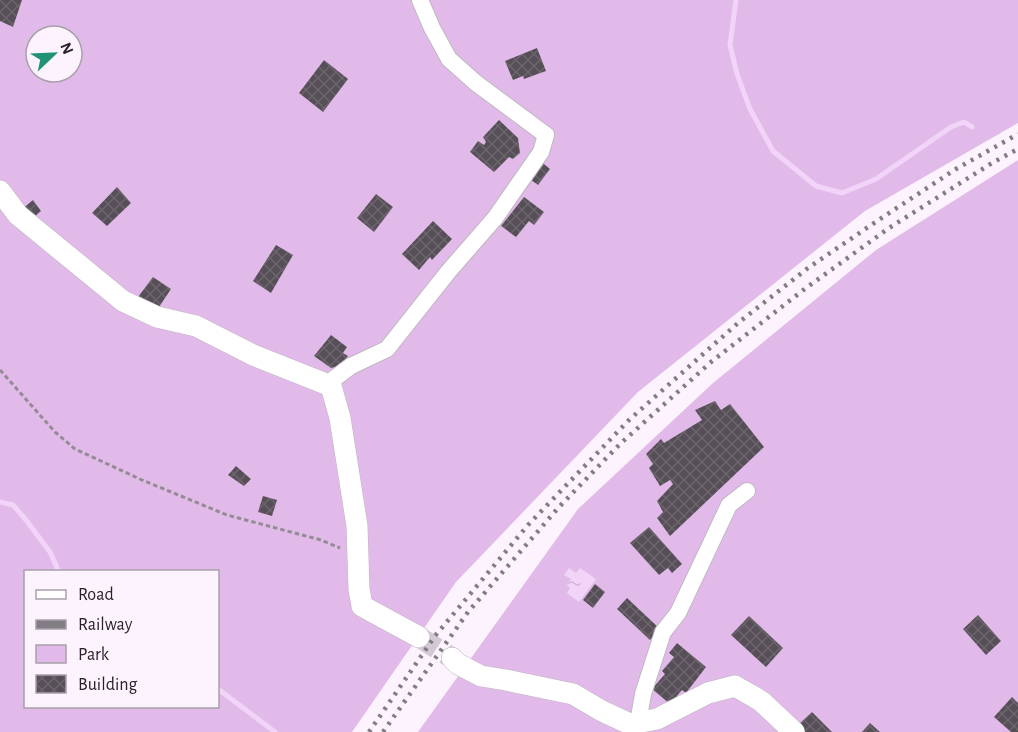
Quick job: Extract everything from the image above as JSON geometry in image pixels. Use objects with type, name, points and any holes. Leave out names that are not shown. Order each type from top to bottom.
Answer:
[{"type":"street","points":[[327,384],[351,366],[387,349],[448,272],[495,218],[541,152],[546,135],[476,83],[449,59],[420,0]]},
{"type":"street","points":[[0,191],[18,215],[123,301],[157,317],[196,326],[253,354],[331,386],[340,418],[357,526],[358,589],[362,606],[419,637]]},
{"type":"street","points":[[638,723],[643,694],[663,632],[678,613],[729,505],[747,491]]},
{"type":"street","points":[[452,658],[458,664],[481,676],[573,694],[630,724],[657,719],[708,693],[735,686],[761,701],[794,732]]},
{"type":"path","points":[[0,370],[55,432],[75,449],[226,515],[321,540],[358,555]]},
{"type":"green space","points":[[0,0],[1018,0],[1018,123],[865,211],[638,392],[456,582],[352,732],[0,732]]},
{"type":"green space","points":[[1018,160],[1018,732],[418,732],[578,509],[713,383],[876,250]]},
{"type":"water","points":[[569,568],[576,573],[580,568],[596,579],[579,602],[567,593],[570,588],[567,585],[571,579],[564,575]]},
{"type":"building","points":[[0,0],[22,0],[13,27],[0,21]]},
{"type":"building","points":[[537,48],[546,71],[524,79],[523,76],[513,80],[505,61]]},
{"type":"building","points":[[324,60],[348,79],[323,112],[299,93]]},
{"type":"building","points":[[499,120],[518,138],[520,153],[513,159],[509,157],[494,172],[470,152],[478,141],[484,145],[486,142],[483,137]]},
{"type":"building","points":[[539,160],[550,169],[538,185],[527,177]]},
{"type":"building","points":[[117,187],[131,203],[107,226],[92,213]]},
{"type":"building","points":[[376,194],[393,207],[374,232],[357,218]]},
{"type":"building","points":[[524,197],[544,212],[534,225],[529,221],[516,237],[501,226]]},
{"type":"building","points":[[33,200],[41,211],[32,219],[21,210]]},
{"type":"building","points":[[433,221],[452,239],[432,260],[430,257],[419,270],[402,254]]},
{"type":"building","points":[[276,245],[293,255],[271,293],[253,281]]},
{"type":"building","points":[[153,277],[171,289],[159,307],[138,297]]},
{"type":"building","points":[[331,335],[347,347],[343,353],[348,356],[340,366],[331,368],[314,356]]},
{"type":"building","points":[[715,401],[721,410],[730,404],[764,447],[670,536],[657,518],[663,512],[657,501],[673,484],[670,480],[660,486],[649,468],[653,464],[646,454],[661,439],[664,443],[702,420],[695,410]]},
{"type":"building","points":[[236,466],[251,479],[244,486],[228,475]]},
{"type":"building","points":[[263,496],[277,500],[272,516],[258,512]]},
{"type":"building","points":[[649,527],[682,564],[672,573],[668,568],[659,575],[630,543]]},
{"type":"building","points":[[595,584],[605,592],[593,608],[583,600]]},
{"type":"building","points":[[627,598],[660,629],[650,640],[617,609]]},
{"type":"building","points":[[978,615],[1001,641],[986,655],[963,629]]},
{"type":"building","points":[[749,616],[783,648],[766,667],[731,635]]},
{"type":"building","points":[[677,643],[706,667],[686,693],[682,690],[670,704],[652,689],[665,674],[662,671],[674,657],[669,653]]},
{"type":"building","points":[[1012,697],[1018,703],[1018,732],[1011,732],[994,717]]},
{"type":"building","points":[[812,712],[832,732],[805,732],[798,725]]},
{"type":"building","points":[[870,723],[880,732],[862,732]]},
{"type":"waterway","points":[[736,0],[730,45],[737,74],[750,109],[773,151],[816,186],[842,193],[876,179],[951,127],[964,122],[972,127]]},
{"type":"waterway","points":[[0,502],[13,505],[26,520],[50,552],[58,570]]},
{"type":"waterway","points":[[219,690],[275,732]]},
{"type":"tunnel","points":[[419,637],[452,658]]},
{"type":"railway","points":[[369,732],[435,636],[528,525],[629,420],[738,323],[808,268],[956,169],[1018,134]]},
{"type":"railway","points":[[383,732],[468,612],[559,507],[620,444],[711,362],[806,288],[889,228],[1018,149]]}]
